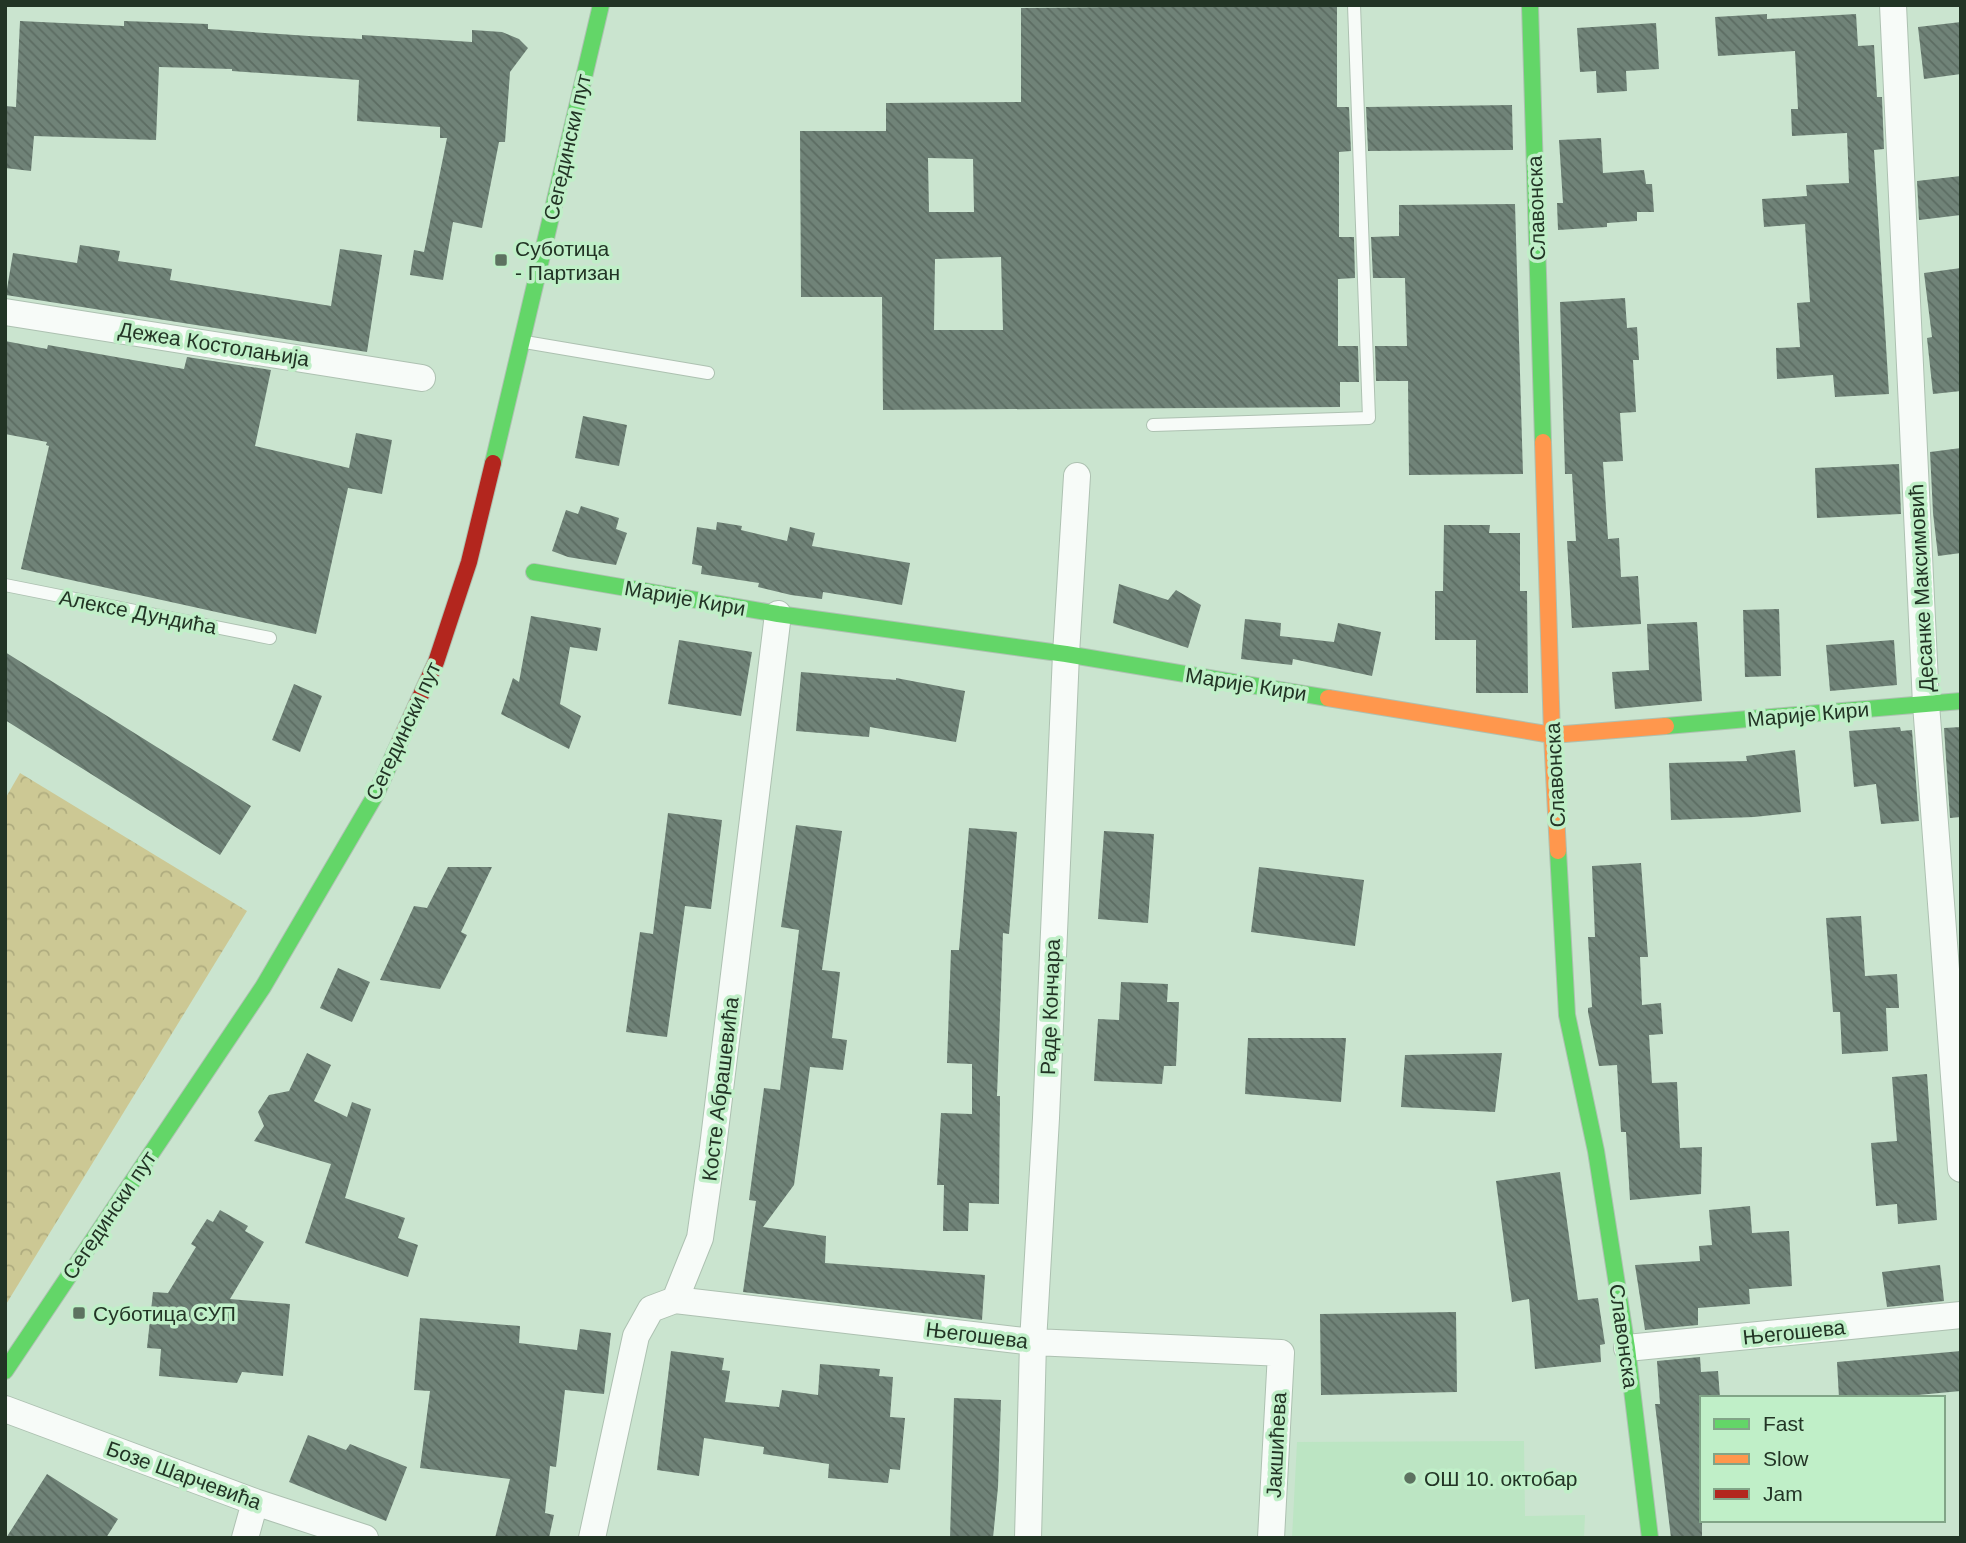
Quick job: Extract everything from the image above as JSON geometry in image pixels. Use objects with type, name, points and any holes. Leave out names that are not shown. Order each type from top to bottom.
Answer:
[{"type":"street","name":"Сегедински пут","points":[[5,1371],[262,987],[376,794],[436,663],[469,562],[601,5]]},
{"type":"street","name":"Славонска","points":[[1530,5],[1552,735],[1567,1014],[1596,1151],[1627,1348],[1650,1538]]},
{"type":"street","name":"Десанке Максимовић","points":[[1893,5],[1926,704],[1961,1169]]},
{"type":"street","name":"Дежеа Костолањија","points":[[5,312],[422,379]]},
{"type":"street","name":"Раде Кончара","points":[[1028,1538],[1033,1342],[1077,476]]},
{"type":"street","name":"Марије Кири","points":[[534,572],[778,614],[1066,654],[1552,735],[1961,701]]},
{"type":"street","name":"Косте Абрашевића","points":[[675,1300],[700,1238],[702,1225],[778,614]]},
{"type":"street","name":"Његошева","points":[[675,1300],[1033,1342],[1282,1353]]},
{"type":"street","points":[[592,1538],[636,1336],[651,1309],[675,1300]]},
{"type":"street","name":"Његошева","points":[[1627,1348],[1961,1315]]},
{"type":"street","name":"Јакшићева","points":[[1270,1538],[1282,1353]]},
{"type":"street","name":"Бозе Шарчевића","points":[[5,1409],[255,1502],[365,1538]]},
{"type":"street","points":[[244,1538],[255,1502]]},
{"type":"lane","points":[[1153,425],[1369,418],[1354,5]]},
{"type":"lane","points":[[521,341],[708,373]]},
{"type":"lane","name":"Алексе Дундића","points":[[5,585],[270,638]]},
{"type":"shaded area","name":"ОШ 10. октобар","points":[[1524,1441],[1525,1516],[1585,1515],[1584,1538],[1292,1538],[1297,1442]]},
{"type":"green space","points":[[20,773],[247,911],[5,1306],[5,799]]},
{"type":"building","points":[[1337,5],[1337,107],[1349,107],[1351,151],[1339,152],[1339,237],[1354,237],[1355,278],[1338,279],[1338,346],[1358,346],[1359,382],[1340,382],[1340,407],[883,410],[882,297],[801,297],[800,131],[886,131],[886,103],[1021,102],[1021,8]],"holes":[[[928,158],[973,159],[974,212],[929,212]],[[1001,257],[1003,330],[934,330],[935,259]]]},
{"type":"building","points":[[1767,14],[1767,19],[1856,14],[1858,46],[1874,45],[1877,97],[1882,97],[1884,149],[1874,150],[1889,394],[1835,397],[1833,375],[1777,379],[1776,348],[1800,347],[1797,303],[1810,302],[1805,224],[1764,227],[1762,199],[1807,196],[1806,185],[1849,183],[1847,133],[1792,136],[1791,109],[1798,109],[1795,51],[1718,56],[1715,17]]},
{"type":"building","points":[[20,21],[124,26],[124,21],[208,24],[208,29],[309,36],[362,39],[362,35],[472,42],[472,30],[502,32],[519,39],[528,48],[510,72],[505,142],[499,142],[482,228],[453,222],[443,280],[410,275],[414,250],[424,252],[447,138],[440,138],[440,127],[357,121],[359,80],[232,69],[159,67],[156,140],[34,136],[31,171],[5,168],[5,106],[16,107]]},
{"type":"building","points":[[1961,22],[1961,74],[1924,79],[1918,27]]},
{"type":"building","points":[[1656,23],[1659,69],[1626,71],[1627,91],[1597,93],[1596,71],[1580,72],[1577,28]]},
{"type":"building","points":[[1512,105],[1513,150],[1368,151],[1366,107]]},
{"type":"building","points":[[1601,138],[1603,173],[1644,170],[1646,184],[1652,184],[1654,212],[1637,212],[1637,221],[1607,223],[1607,227],[1558,230],[1557,203],[1563,203],[1559,140]]},
{"type":"building","points":[[1961,176],[1961,215],[1919,220],[1917,181]]},
{"type":"building","points":[[1515,204],[1523,474],[1409,475],[1408,381],[1376,381],[1375,346],[1407,346],[1405,278],[1373,278],[1371,237],[1399,236],[1399,205]]},
{"type":"building","points":[[80,245],[120,251],[118,261],[172,269],[170,280],[331,306],[340,249],[382,255],[367,352],[6,295],[13,253],[77,263]]},
{"type":"building","points":[[1961,268],[1961,391],[1933,394],[1927,338],[1932,337],[1924,273]]},
{"type":"building","points":[[1625,298],[1627,328],[1637,327],[1639,360],[1633,360],[1636,412],[1620,413],[1623,461],[1603,462],[1608,539],[1619,538],[1621,577],[1638,576],[1641,624],[1572,628],[1567,541],[1576,541],[1572,474],[1565,474],[1560,302]]},
{"type":"building","points":[[5,341],[47,349],[48,345],[184,369],[187,357],[271,370],[255,446],[349,468],[356,433],[392,440],[382,494],[348,488],[316,634],[21,569],[49,446],[46,445],[47,442],[5,434]]},
{"type":"building","points":[[583,416],[627,425],[619,466],[575,458]]},
{"type":"building","points":[[1961,448],[1961,553],[1938,556],[1930,452]]},
{"type":"building","points":[[1899,464],[1901,514],[1817,518],[1815,468]]},
{"type":"building","points":[[581,506],[619,518],[616,529],[627,533],[616,565],[568,557],[552,551],[566,510],[578,514]]},
{"type":"building","points":[[717,522],[742,526],[741,530],[787,541],[790,527],[815,533],[812,546],[910,563],[902,605],[823,592],[822,599],[791,595],[758,587],[759,583],[701,574],[702,566],[692,564],[697,527],[716,530]]},
{"type":"building","points":[[1444,525],[1490,525],[1489,533],[1520,533],[1520,591],[1527,591],[1528,693],[1476,693],[1476,640],[1435,640],[1435,591],[1443,591]]},
{"type":"building","points":[[1119,584],[1168,600],[1176,590],[1201,605],[1188,648],[1113,623]]},
{"type":"building","points":[[1779,609],[1781,676],[1745,677],[1743,610]]},
{"type":"building","points":[[531,616],[601,628],[597,651],[570,647],[560,704],[581,716],[569,749],[501,714],[513,678],[519,682]]},
{"type":"building","points":[[1245,619],[1281,623],[1280,636],[1334,642],[1338,623],[1381,632],[1372,676],[1293,659],[1292,665],[1241,659]]},
{"type":"building","points":[[1697,622],[1702,701],[1615,709],[1612,672],[1649,670],[1647,624]]},
{"type":"building","points":[[679,640],[752,652],[741,716],[668,704]]},
{"type":"building","points":[[1894,640],[1897,685],[1830,691],[1826,645]]},
{"type":"building","points":[[5,652],[251,806],[220,855],[5,720]]},
{"type":"building","points":[[801,672],[896,678],[965,691],[956,742],[870,727],[869,737],[796,731]]},
{"type":"building","points":[[294,684],[322,696],[300,752],[272,740]]},
{"type":"building","points":[[1900,727],[1901,731],[1912,730],[1919,821],[1881,824],[1876,784],[1854,787],[1849,731]]},
{"type":"building","points":[[1961,727],[1961,817],[1950,818],[1944,728]]},
{"type":"building","points":[[1795,750],[1801,812],[1754,817],[1671,820],[1669,763],[1747,761],[1746,756]]},
{"type":"building","points":[[668,813],[722,820],[711,909],[685,906],[667,1037],[626,1032],[640,932],[653,934]]},
{"type":"building","points":[[796,825],[842,831],[822,970],[840,972],[832,1038],[847,1040],[843,1070],[810,1067],[794,1185],[763,1227],[826,1236],[825,1263],[985,1275],[982,1320],[743,1292],[756,1201],[749,1200],[764,1088],[780,1090],[799,930],[781,927]]},
{"type":"building","points":[[969,828],[1017,832],[1009,934],[1003,933],[997,1096],[1000,1096],[999,1204],[969,1203],[968,1231],[943,1231],[944,1185],[937,1185],[941,1113],[972,1114],[972,1064],[947,1063],[951,950],[959,950]]},
{"type":"building","points":[[1104,831],[1154,834],[1148,923],[1098,919]]},
{"type":"building","points":[[1641,863],[1648,957],[1640,957],[1642,1005],[1661,1003],[1663,1034],[1649,1035],[1652,1083],[1677,1082],[1680,1148],[1702,1147],[1701,1194],[1630,1200],[1626,1132],[1621,1132],[1617,1065],[1599,1066],[1588,1012],[1588,1008],[1592,1007],[1588,937],[1595,937],[1592,866]]},
{"type":"building","points":[[448,867],[492,867],[461,932],[467,935],[440,989],[380,980],[414,906],[427,908]]},
{"type":"building","points":[[1259,867],[1364,880],[1355,946],[1251,932]]},
{"type":"building","points":[[1861,916],[1865,976],[1897,974],[1899,1008],[1886,1008],[1888,1051],[1842,1054],[1840,1012],[1833,1012],[1826,918]]},
{"type":"building","points":[[338,968],[370,982],[352,1022],[320,1008]]},
{"type":"building","points":[[1121,982],[1168,984],[1167,1002],[1179,1002],[1176,1066],[1164,1066],[1162,1084],[1094,1081],[1098,1019],[1119,1020]]},
{"type":"building","points":[[1248,1038],[1346,1038],[1341,1102],[1245,1094]]},
{"type":"building","points":[[307,1053],[331,1065],[314,1101],[347,1117],[352,1102],[371,1109],[345,1198],[405,1218],[398,1238],[418,1245],[408,1277],[305,1243],[331,1164],[254,1141],[264,1126],[258,1112],[269,1095],[289,1091]]},
{"type":"building","points":[[1502,1053],[1495,1112],[1401,1107],[1405,1055]]},
{"type":"building","points":[[1927,1074],[1937,1220],[1898,1224],[1897,1204],[1876,1206],[1871,1143],[1897,1141],[1892,1077]]},
{"type":"building","points":[[1560,1172],[1578,1300],[1598,1298],[1605,1344],[1600,1345],[1601,1362],[1535,1369],[1529,1299],[1512,1302],[1496,1181]]},
{"type":"building","points":[[1750,1206],[1752,1233],[1789,1231],[1792,1286],[1749,1289],[1750,1304],[1698,1308],[1698,1325],[1645,1330],[1635,1265],[1700,1261],[1699,1246],[1712,1245],[1709,1210]]},
{"type":"building","points":[[220,1210],[248,1226],[245,1231],[264,1242],[230,1299],[290,1304],[283,1376],[242,1372],[237,1383],[159,1376],[161,1349],[147,1348],[153,1292],[168,1293],[196,1247],[191,1244],[207,1219],[213,1222]]},
{"type":"building","points":[[1940,1265],[1944,1301],[1887,1307],[1882,1272]]},
{"type":"building","points":[[1456,1312],[1457,1392],[1321,1395],[1320,1314]]},
{"type":"building","points":[[420,1318],[520,1326],[519,1343],[577,1350],[580,1329],[611,1333],[604,1394],[565,1390],[556,1467],[550,1466],[545,1513],[554,1515],[549,1538],[495,1538],[510,1479],[420,1468],[430,1391],[414,1390]]},
{"type":"building","points":[[671,1351],[724,1358],[722,1370],[730,1371],[725,1402],[779,1407],[782,1390],[818,1395],[820,1364],[880,1369],[879,1376],[893,1377],[890,1417],[905,1418],[900,1470],[890,1469],[888,1483],[828,1478],[829,1464],[763,1454],[764,1447],[704,1438],[699,1476],[657,1470]]},
{"type":"building","points":[[1961,1351],[1961,1391],[1907,1396],[1839,1396],[1837,1362]]},
{"type":"building","points":[[1700,1357],[1701,1372],[1718,1371],[1720,1396],[1700,1396],[1702,1538],[1671,1538],[1655,1404],[1660,1404],[1657,1361]]},
{"type":"building","points":[[954,1398],[1001,1400],[993,1538],[950,1538]]},
{"type":"building","points":[[308,1435],[346,1450],[350,1444],[407,1467],[386,1521],[289,1482]]},
{"type":"building","points":[[47,1474],[118,1519],[106,1538],[6,1538]]},
{"type":"traffic: fast","points":[[493,463],[601,5]]},
{"type":"traffic: fast","points":[[1530,5],[1543,442]]},
{"type":"traffic: fast","points":[[534,572],[778,614],[1066,654],[1328,698]]},
{"type":"traffic: fast","points":[[1666,726],[1961,701]]},
{"type":"traffic: fast","points":[[5,1371],[263,987],[376,794],[395,752]]},
{"type":"traffic: fast","points":[[1558,851],[1567,1015],[1596,1151],[1627,1348],[1650,1538]]},
{"type":"traffic: slow","points":[[1543,442],[1558,851]]},
{"type":"traffic: slow","points":[[1328,698],[1552,735],[1666,726]]},
{"type":"traffic: jam","points":[[395,752],[436,662],[469,562],[493,463]]},
{"type":"place","name":"Суботица - Партизан","points":[[501,260]]},
{"type":"place","name":"Суботица СУП","points":[[79,1313]]},
{"type":"place","name":"ОШ 10. октобар","points":[[1410,1478]]}]
